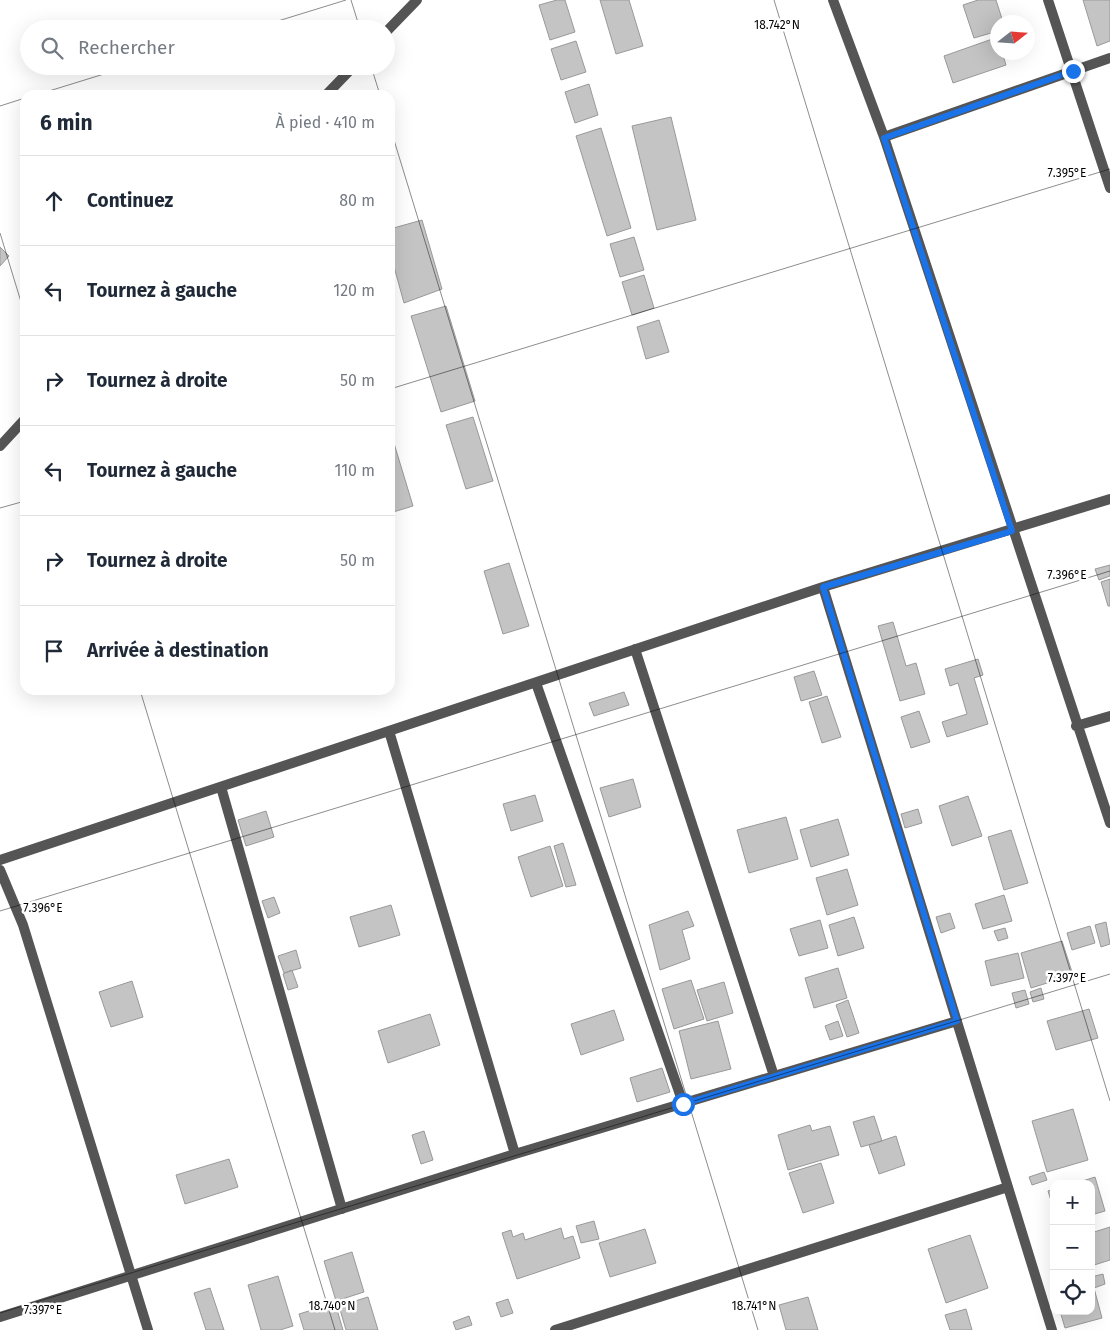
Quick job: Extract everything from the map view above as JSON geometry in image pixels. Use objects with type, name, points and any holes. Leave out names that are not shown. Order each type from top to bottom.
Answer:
[{"type":"street","points":[[395,23],[418,0]]},
{"type":"street","points":[[834,0],[884,138],[1076,726],[1110,823]]},
{"type":"street","points":[[1048,0],[1073,71],[1110,188]]},
{"type":"street","points":[[884,138],[1110,58]]},
{"type":"street","points":[[331,90],[345,75]]},
{"type":"street","points":[[0,446],[20,424]]},
{"type":"street","points":[[0,860],[823,587],[1012,531],[1110,499]]},
{"type":"street","points":[[823,587],[1052,1330]]},
{"type":"street","points":[[635,649],[774,1076]]},
{"type":"street","points":[[536,683],[683,1104]]},
{"type":"street","points":[[1076,726],[1110,716]]},
{"type":"street","points":[[389,731],[515,1154]]},
{"type":"street","points":[[221,787],[342,1209]]},
{"type":"street","points":[[0,870],[23,925],[148,1330]]},
{"type":"street","points":[[0,1316],[515,1154],[957,1021]]},
{"type":"street","points":[[555,1330],[1008,1187]]},
{"type":"building","points":[[557,0],[565,0],[575,32],[550,40],[539,5]]},
{"type":"building","points":[[600,0],[629,0],[643,46],[616,54]]},
{"type":"building","points":[[978,0],[996,0],[1001,15],[990,15],[990,33],[974,38],[963,5]]},
{"type":"building","points":[[1083,0],[1110,0],[1110,41],[1097,46]]},
{"type":"building","points":[[990,40],[990,60],[1004,60],[1006,65],[953,83],[944,56]]},
{"type":"building","points":[[576,41],[586,72],[561,80],[551,49]]},
{"type":"building","points":[[589,84],[598,115],[575,123],[565,92]]},
{"type":"building","points":[[671,117],[696,220],[657,230],[632,126]]},
{"type":"building","points":[[601,128],[631,228],[607,236],[576,136]]},
{"type":"building","points":[[422,220],[442,289],[404,303],[395,270],[395,228]]},
{"type":"building","points":[[634,237],[644,270],[620,277],[610,244]]},
{"type":"building","points":[[0,247],[9,256],[0,266]]},
{"type":"building","points":[[644,275],[654,308],[632,315],[622,282]]},
{"type":"building","points":[[446,306],[475,401],[441,412],[411,316]]},
{"type":"building","points":[[659,320],[669,352],[646,359],[637,327]]},
{"type":"building","points":[[473,417],[493,481],[466,489],[446,425]]},
{"type":"building","points":[[395,447],[413,506],[395,511]]},
{"type":"building","points":[[509,563],[529,626],[503,634],[484,571]]},
{"type":"building","points":[[1110,565],[1110,576],[1099,580],[1095,569]]},
{"type":"building","points":[[1110,579],[1110,606],[1108,606],[1101,582]]},
{"type":"building","points":[[893,622],[906,666],[916,663],[925,694],[900,701],[878,626]]},
{"type":"building","points":[[978,659],[983,675],[974,678],[988,724],[947,737],[942,722],[967,714],[958,683],[950,686],[945,669]]},
{"type":"building","points":[[814,671],[822,695],[801,701],[794,677]]},
{"type":"building","points":[[624,692],[629,705],[594,716],[589,703]]},
{"type":"building","points":[[827,696],[841,737],[822,743],[809,702]]},
{"type":"building","points":[[919,711],[930,742],[911,748],[901,717]]},
{"type":"building","points":[[633,779],[641,807],[609,817],[600,788]]},
{"type":"building","points":[[535,795],[543,821],[511,831],[503,804]]},
{"type":"building","points":[[968,796],[982,836],[952,846],[939,806]]},
{"type":"building","points":[[918,809],[922,823],[905,828],[901,814]]},
{"type":"building","points":[[266,811],[274,837],[246,846],[238,820]]},
{"type":"building","points":[[786,817],[798,859],[749,873],[737,830]]},
{"type":"building","points":[[838,819],[849,855],[811,867],[800,830]]},
{"type":"building","points":[[1011,830],[1028,883],[1004,890],[988,837]]},
{"type":"building","points":[[563,843],[576,885],[566,887],[554,846]]},
{"type":"building","points":[[550,846],[563,886],[531,897],[518,857]]},
{"type":"building","points":[[847,869],[858,905],[827,915],[816,878]]},
{"type":"building","points":[[1004,895],[1012,921],[983,929],[975,904]]},
{"type":"building","points":[[274,897],[280,913],[268,918],[262,901]]},
{"type":"building","points":[[391,905],[400,935],[359,947],[350,917]]},
{"type":"building","points":[[688,911],[694,926],[682,930],[690,959],[660,970],[649,925]]},
{"type":"building","points":[[950,913],[955,928],[941,933],[936,917]]},
{"type":"building","points":[[854,917],[864,948],[838,956],[829,925]]},
{"type":"building","points":[[820,920],[828,948],[799,956],[790,929]]},
{"type":"building","points":[[1106,922],[1110,944],[1101,947],[1095,925]]},
{"type":"building","points":[[1090,926],[1095,943],[1072,950],[1067,933]]},
{"type":"building","points":[[1005,928],[1008,938],[998,941],[994,931]]},
{"type":"building","points":[[1062,941],[1073,975],[1031,988],[1021,953]]},
{"type":"building","points":[[296,950],[301,968],[284,973],[278,956]]},
{"type":"building","points":[[1018,953],[1024,978],[991,986],[985,961]]},
{"type":"building","points":[[838,968],[847,998],[814,1008],[805,978]]},
{"type":"building","points":[[292,970],[298,987],[288,990],[283,974]]},
{"type":"building","points":[[691,980],[704,1019],[674,1029],[662,989]]},
{"type":"building","points":[[132,981],[143,1017],[111,1027],[99,992]]},
{"type":"building","points":[[724,982],[733,1013],[707,1021],[697,990]]},
{"type":"building","points":[[1041,988],[1044,999],[1033,1002],[1030,992]]},
{"type":"building","points":[[1025,990],[1029,1004],[1016,1008],[1012,993]]},
{"type":"building","points":[[848,1000],[859,1033],[847,1037],[836,1005]]},
{"type":"building","points":[[1089,1009],[1098,1038],[1056,1050],[1047,1021]]},
{"type":"building","points":[[614,1010],[624,1040],[581,1055],[571,1024]]},
{"type":"building","points":[[430,1014],[440,1045],[388,1063],[378,1031]]},
{"type":"building","points":[[718,1021],[731,1069],[691,1079],[679,1031]]},
{"type":"building","points":[[838,1021],[843,1036],[830,1040],[825,1026]]},
{"type":"building","points":[[662,1068],[670,1092],[637,1102],[630,1078]]},
{"type":"building","points":[[1073,1109],[1088,1160],[1047,1172],[1032,1121]]},
{"type":"building","points":[[874,1116],[882,1141],[861,1147],[853,1122]]},
{"type":"building","points":[[810,1125],[812,1131],[830,1126],[839,1155],[788,1170],[778,1135]]},
{"type":"building","points":[[424,1131],[433,1160],[421,1164],[412,1135]]},
{"type":"building","points":[[896,1136],[905,1165],[879,1174],[869,1145]]},
{"type":"building","points":[[229,1159],[238,1187],[185,1204],[176,1175]]},
{"type":"building","points":[[821,1163],[834,1203],[803,1213],[789,1173]]},
{"type":"building","points":[[1044,1172],[1047,1180],[1032,1185],[1029,1177]]},
{"type":"building","points":[[1095,1177],[1105,1211],[1095,1214],[1095,1180],[1086,1180]]},
{"type":"building","points":[[594,1221],[599,1239],[581,1243],[576,1226]]},
{"type":"building","points":[[1110,1227],[1110,1260],[1095,1265],[1095,1232]]},
{"type":"building","points":[[561,1228],[564,1239],[573,1236],[580,1258],[517,1279],[502,1233],[511,1230],[513,1237],[523,1233],[525,1240]]},
{"type":"building","points":[[645,1229],[656,1263],[610,1277],[599,1243]]},
{"type":"building","points":[[970,1235],[988,1288],[946,1303],[928,1249]]},
{"type":"building","points":[[352,1252],[364,1292],[336,1301],[324,1261]]},
{"type":"building","points":[[1103,1274],[1105,1284],[1095,1288],[1095,1276]]},
{"type":"building","points":[[278,1276],[293,1326],[280,1330],[261,1330],[248,1285]]},
{"type":"building","points":[[210,1288],[224,1330],[206,1330],[194,1293]]},
{"type":"building","points":[[1095,1292],[1102,1318],[1065,1328],[1061,1315],[1095,1315]]},
{"type":"building","points":[[368,1297],[378,1330],[346,1330],[339,1306]]},
{"type":"building","points":[[808,1297],[818,1330],[786,1330],[779,1305]]},
{"type":"building","points":[[508,1299],[513,1313],[501,1317],[496,1303]]},
{"type":"building","points":[[335,1303],[343,1330],[304,1330],[299,1314]]},
{"type":"building","points":[[966,1309],[972,1330],[950,1330],[945,1315]]},
{"type":"building","points":[[469,1316],[472,1325],[456,1330],[453,1322]]},
{"type":"route","points":[[683,1104],[957,1021],[823,587],[1012,531],[884,138],[1073,71]]}]
